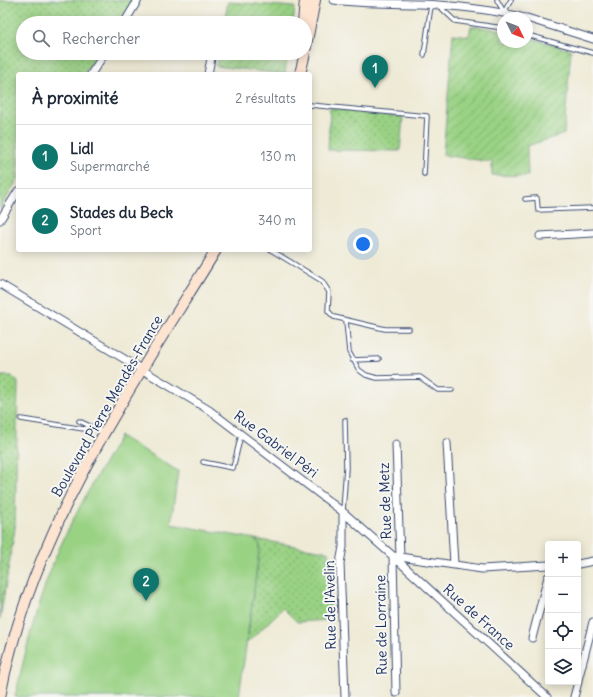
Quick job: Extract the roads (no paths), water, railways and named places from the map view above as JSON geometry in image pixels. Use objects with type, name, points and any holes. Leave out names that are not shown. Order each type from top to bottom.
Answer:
[{"type":"street","points":[[130,16],[138,0]]},
{"type":"street","points":[[304,16],[305,0]]},
{"type":"street","points":[[312,16],[315,0]]},
{"type":"street","points":[[334,0],[364,3],[431,4],[504,12]]},
{"type":"street","points":[[533,20],[593,39]]},
{"type":"street","points":[[92,72],[100,60]]},
{"type":"street","points":[[208,72],[211,60]]},
{"type":"street","points":[[299,72],[300,60]]},
{"type":"street","points":[[300,72],[303,60]]},
{"type":"street","points":[[0,220],[16,194]]},
{"type":"street","points":[[540,236],[593,233]]},
{"type":"street","name":"Boulevard Pierre Mendès-France","points":[[0,697],[14,638],[37,569],[66,503],[104,433],[215,252]]},
{"type":"street","name":"Rue Gabriel Péri","points":[[0,284],[209,410],[343,512],[396,556]]},
{"type":"street","points":[[448,443],[454,564]]},
{"type":"street","name":"Rue de Metz","points":[[396,444],[396,556]]},
{"type":"street","name":"Rue de l'Avelin","points":[[343,512],[343,547],[340,563],[345,697]]},
{"type":"street","points":[[396,556],[482,569],[545,565]]},
{"type":"street","name":"Rue de Lorraine","points":[[396,556],[396,693]]},
{"type":"street","name":"Rue de France","points":[[396,556],[547,697]]},
{"type":"street","points":[[581,563],[593,561]]},
{"type":"street","points":[[532,638],[548,577]]},
{"type":"street","points":[[581,672],[590,646],[593,622]]},
{"type":"street","points":[[574,697],[577,685]]},
{"type":"lane","points":[[497,0],[504,12],[512,0]]},
{"type":"lane","points":[[424,54],[431,4],[455,21],[497,27]]},
{"type":"lane","points":[[533,37],[593,54]]},
{"type":"lane","points":[[312,104],[427,116],[424,174]]},
{"type":"lane","points":[[525,199],[537,198],[538,210],[593,208]]},
{"type":"lane","points":[[274,252],[322,280],[329,292],[328,311],[334,318],[385,329],[409,329]]},
{"type":"lane","points":[[346,321],[346,340],[352,360],[359,370],[366,375],[377,378],[420,377],[438,390],[452,390]]},
{"type":"lane","points":[[352,360],[379,359]]},
{"type":"lane","points":[[21,419],[84,429],[92,427]]},
{"type":"lane","points":[[343,512],[346,468],[345,420]]},
{"type":"lane","points":[[79,421],[104,433]]},
{"type":"lane","points":[[203,462],[233,468],[241,434]]},
{"type":"place","name":"Lidl","points":[[375,88]]},
{"type":"place","name":"Stades du Beck","points":[[146,601]]}]
